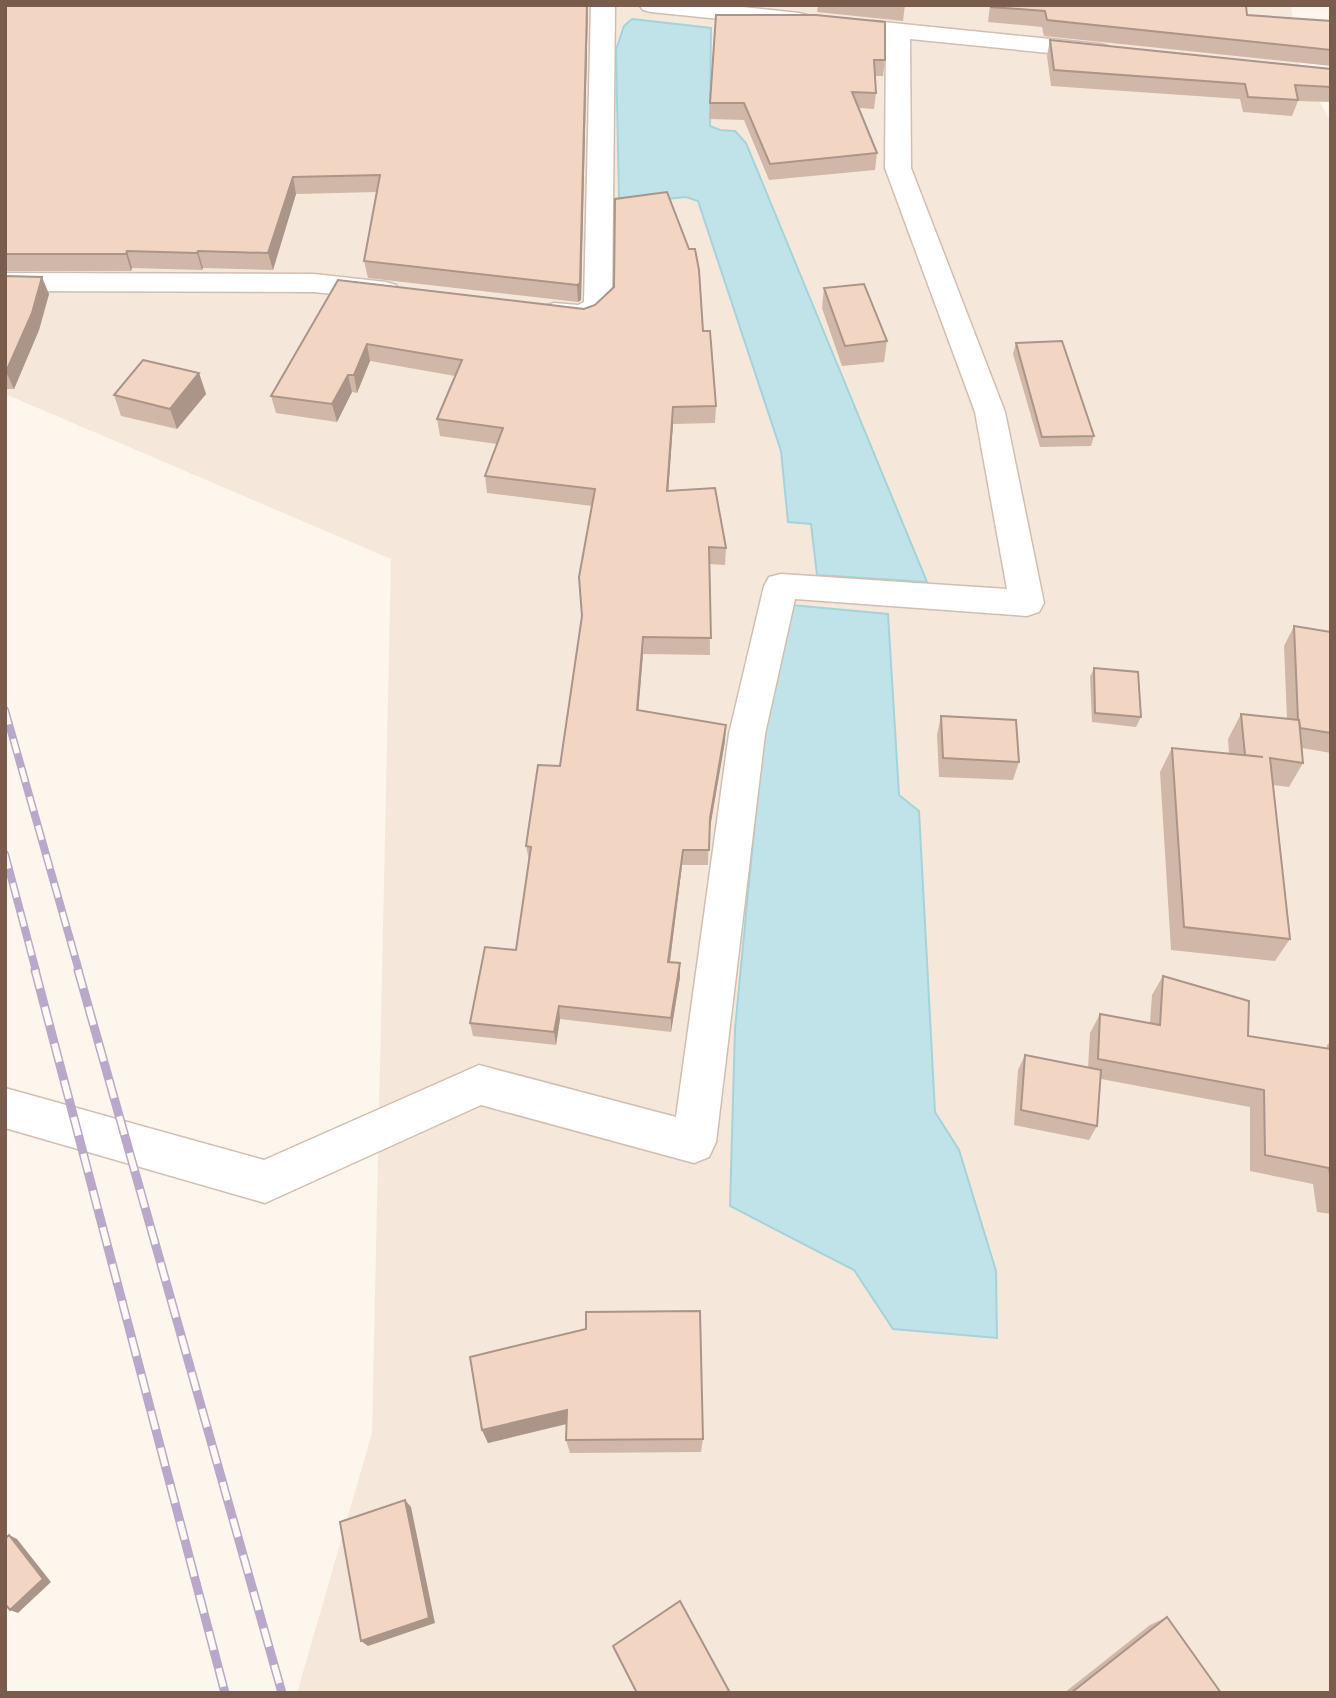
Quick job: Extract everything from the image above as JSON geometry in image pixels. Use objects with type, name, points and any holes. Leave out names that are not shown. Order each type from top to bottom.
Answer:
[{"type":"street","points":[[530,309],[584,315],[598,305],[603,5]]},
{"type":"street","points":[[651,5],[816,22]]},
{"type":"street","points":[[844,25],[1128,54]]},
{"type":"street","points":[[5,1108],[265,1182],[479,1085],[694,1142],[747,734],[781,586],[1027,603],[990,412],[898,168],[898,31]]},
{"type":"street","points":[[5,282],[314,283],[409,294]]},
{"type":"shaded area","points":[[5,5],[1291,5],[1296,57],[1331,123],[1331,1693],[297,1693],[372,1433],[391,559],[5,394]]},
{"type":"water","points":[[632,19],[711,28],[710,126],[735,131],[746,143],[927,582],[817,575],[811,524],[788,522],[781,451],[698,201],[686,197],[626,203],[619,197],[616,50],[624,26]]},
{"type":"water","points":[[791,605],[888,614],[899,795],[919,811],[935,1112],[959,1150],[996,1271],[997,1338],[893,1329],[854,1270],[730,1206],[735,1029],[764,726]]},
{"type":"building","points":[[5,5],[587,5],[580,283],[577,285],[364,261],[380,175],[293,177],[268,253],[127,251],[126,254],[5,254]]},
{"type":"building","points":[[991,5],[1246,5],[1247,15],[1331,21],[1331,50],[1047,20],[1045,11]]},
{"type":"building","points":[[716,15],[816,15],[885,22],[885,60],[874,60],[876,93],[852,92],[877,153],[770,164],[744,103],[710,103]]},
{"type":"building","points":[[1050,40],[1331,69],[1331,87],[1295,85],[1298,100],[1248,97],[1245,84],[1054,70]]},
{"type":"building","points":[[667,192],[689,249],[695,249],[703,331],[710,331],[716,406],[673,407],[667,491],[715,488],[726,548],[709,547],[711,638],[643,637],[637,710],[726,725],[710,818],[709,850],[683,850],[668,962],[680,963],[671,1018],[559,1006],[554,1032],[470,1023],[485,947],[516,950],[531,847],[526,846],[538,765],[560,766],[582,616],[579,577],[595,489],[485,476],[503,428],[437,419],[462,360],[367,344],[354,375],[348,375],[332,404],[271,396],[338,280],[584,309],[595,305],[614,287],[615,199]]},
{"type":"building","points":[[5,276],[42,277],[32,313],[6,372]]},
{"type":"building","points":[[864,284],[887,341],[845,346],[824,288]]},
{"type":"building","points":[[1062,341],[1094,436],[1042,437],[1016,343]]},
{"type":"building","points":[[143,360],[199,373],[170,409],[114,395]]},
{"type":"building","points":[[1294,626],[1331,632],[1331,733],[1300,728]]},
{"type":"building","points":[[1094,668],[1138,672],[1141,717],[1095,713]]},
{"type":"building","points":[[1241,714],[1299,720],[1303,763],[1270,758],[1290,939],[1184,927],[1172,748],[1263,757],[1245,755]]},
{"type":"building","points":[[941,716],[1016,720],[1019,762],[943,758]]},
{"type":"building","points":[[1163,976],[1249,1001],[1248,1036],[1331,1049],[1331,1181],[1329,1168],[1265,1155],[1264,1090],[1098,1059],[1100,1014],[1160,1025]]},
{"type":"building","points":[[1025,1055],[1101,1070],[1097,1126],[1021,1110]]},
{"type":"building","points":[[700,1311],[703,1439],[566,1440],[567,1410],[482,1430],[470,1357],[586,1329],[586,1312]]},
{"type":"building","points":[[405,1500],[429,1618],[361,1641],[340,1522]]},
{"type":"building","points":[[9,1535],[43,1579],[10,1610],[5,1604],[5,1539]]},
{"type":"building","points":[[680,1601],[729,1691],[726,1693],[637,1693],[613,1646]]},
{"type":"building","points":[[1167,1617],[1221,1693],[1071,1693]]},
{"type":"railway","points":[[5,710],[79,971]]},
{"type":"railway","points":[[5,854],[36,971]]},
{"type":"railway","points":[[35,970],[225,1693]]},
{"type":"railway","points":[[78,970],[282,1693]]}]
